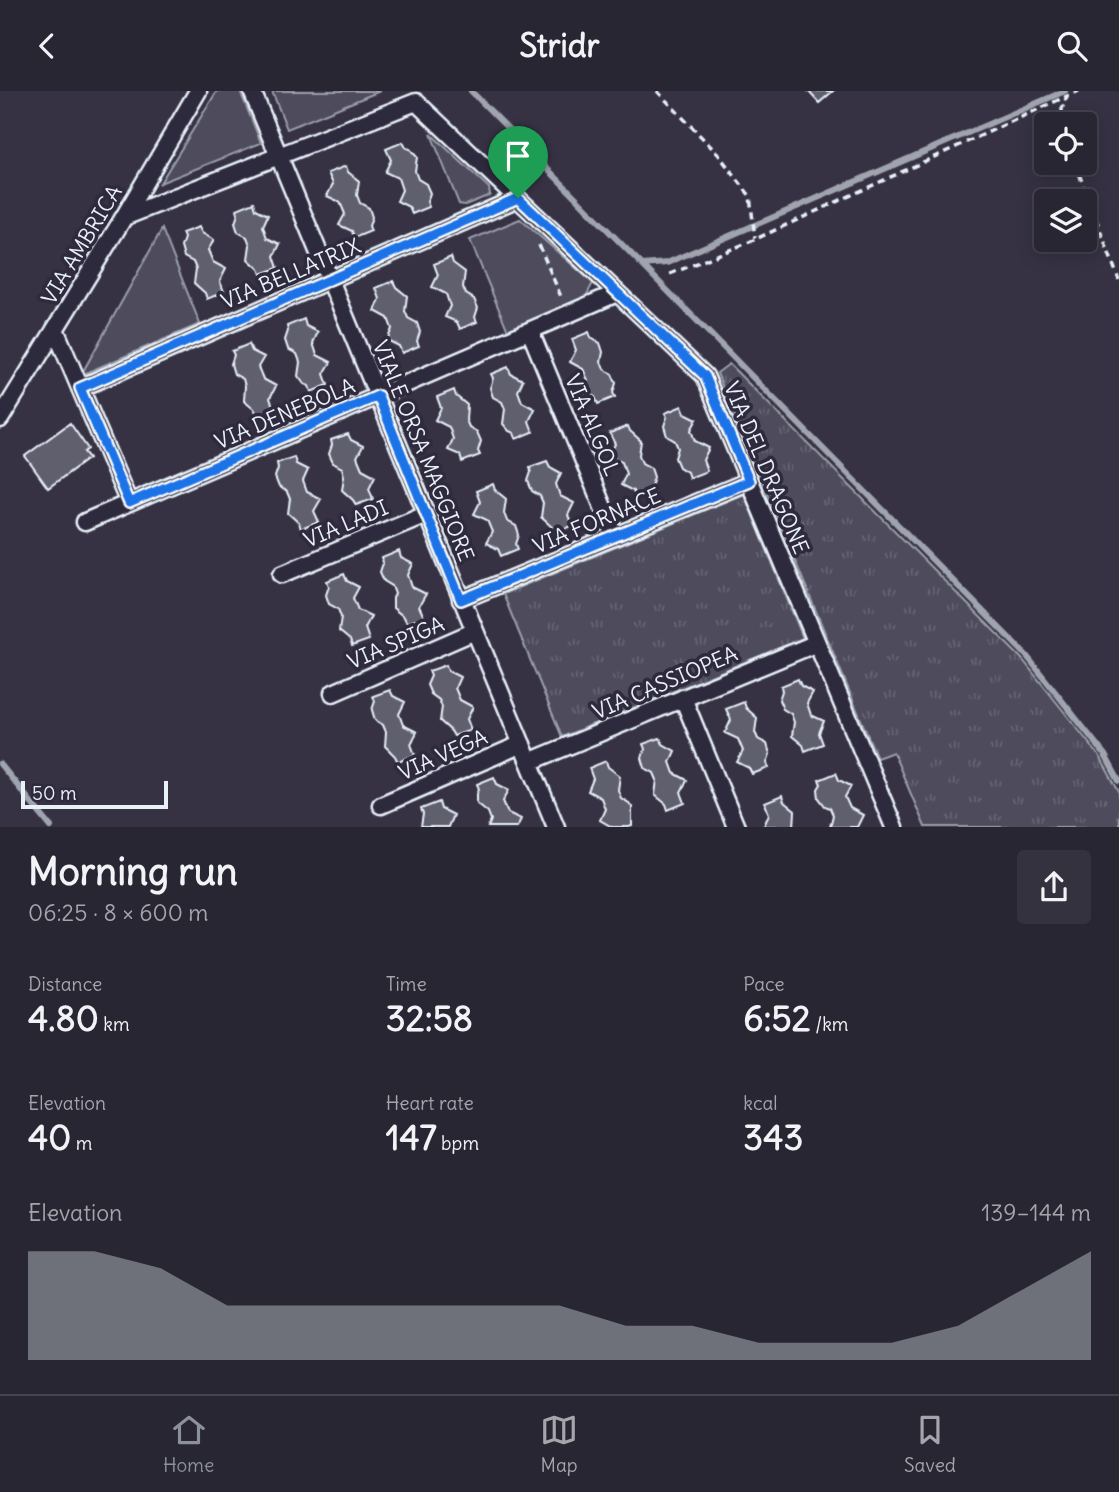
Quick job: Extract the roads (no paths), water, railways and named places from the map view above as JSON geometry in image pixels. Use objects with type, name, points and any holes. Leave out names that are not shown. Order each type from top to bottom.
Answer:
[{"type":"street","name":"VIA AMBRICA","points":[[0,419],[198,91]]},
{"type":"street","name":"VIALE ORSA MAGGIORE","points":[[252,91],[556,827]]},
{"type":"street","name":"VIA DEL DRAGONE","points":[[279,156],[416,102],[705,376],[894,827]]},
{"type":"street","points":[[124,217],[279,156]]},
{"type":"street","name":"VIA BELLATRIX","points":[[80,388],[518,198]]},
{"type":"street","name":"VIA DENEBOLA","points":[[85,523],[617,293]]},
{"type":"street","points":[[55,329],[129,503]]},
{"type":"street","name":"VIA ALGOL","points":[[530,331],[615,536]]},
{"type":"street","name":"VIA FORNACE","points":[[461,600],[749,481]]},
{"type":"street","name":"VIA LADI","points":[[282,574],[426,514]]},
{"type":"street","name":"VIA SPIGA","points":[[333,692],[475,631]]},
{"type":"street","name":"VIA CASSIOPEA","points":[[529,762],[817,643]]},
{"type":"street","points":[[683,698],[736,827]]},
{"type":"street","name":"VIA VEGA","points":[[381,805],[522,744]]},
{"type":"waterway","points":[[471,91],[1026,655],[1105,755],[1119,781]]},
{"type":"waterway","points":[[642,265],[667,263],[1065,91]]},
{"type":"waterway","points":[[0,764],[51,827]]}]
